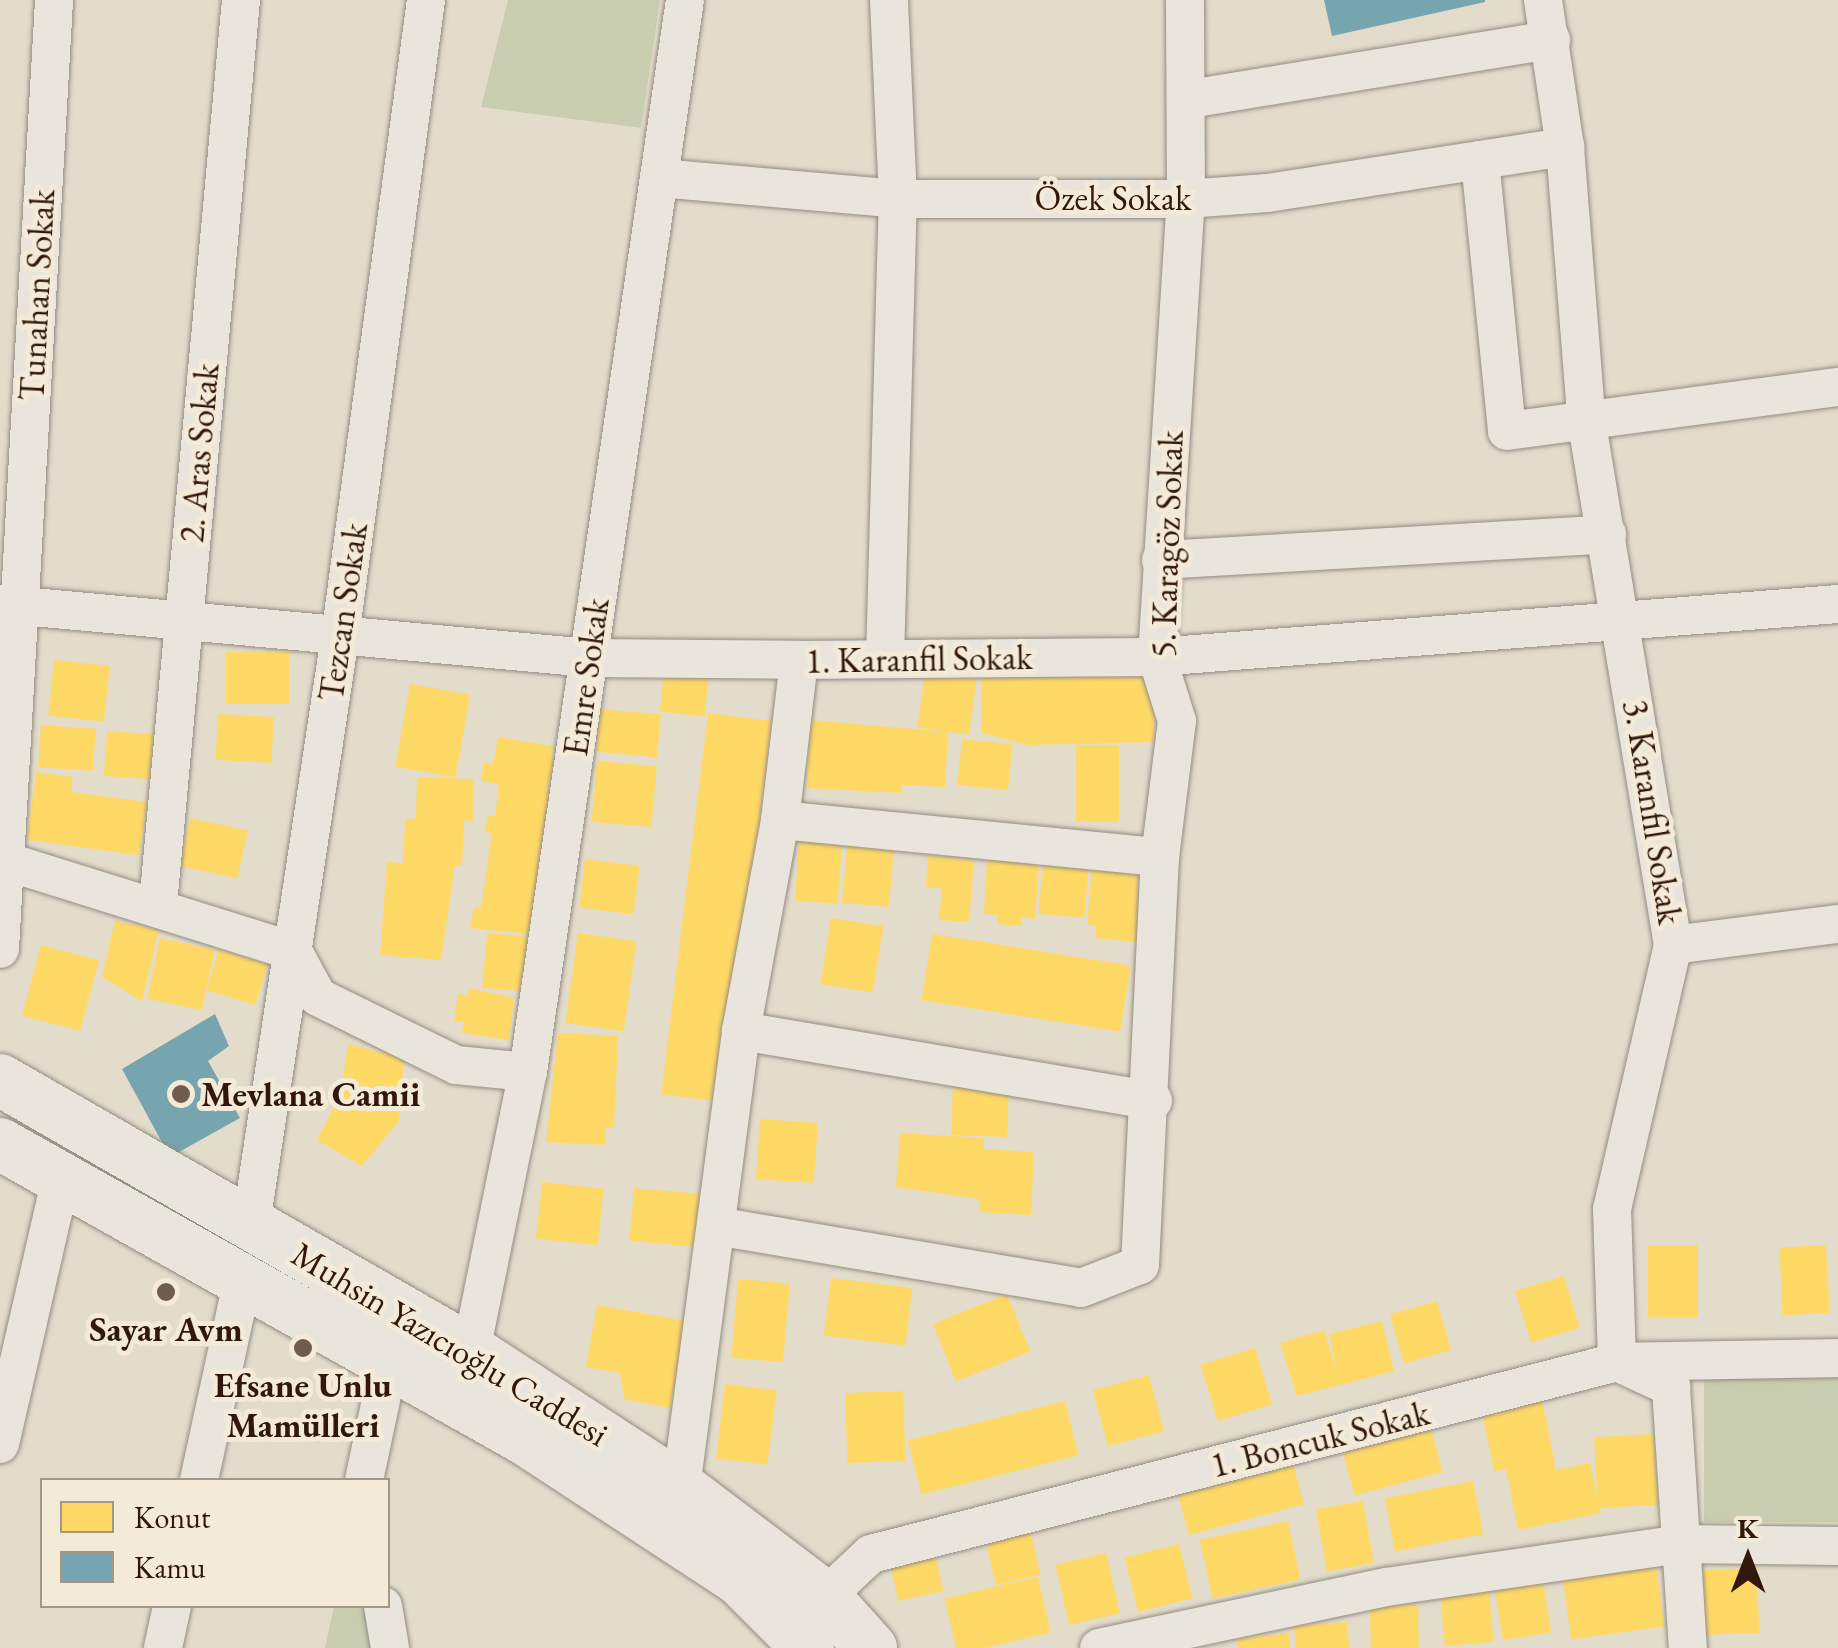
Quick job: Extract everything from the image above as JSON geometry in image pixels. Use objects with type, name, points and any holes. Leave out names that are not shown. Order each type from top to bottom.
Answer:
[{"type":"street","name":"Tunahan Sokak","points":[[0,949],[10,604],[54,0]]},
{"type":"street","name":"2. Aras Sokak","points":[[158,905],[241,0]]},
{"type":"street","name":"Tezcan Sokak","points":[[252,1224],[340,636],[426,0]]},
{"type":"street","name":"Emre Sokak","points":[[471,1351],[528,1072],[685,0]]},
{"type":"street","points":[[885,659],[898,198],[889,0]]},
{"type":"street","name":"5. Karagöz Sokak","points":[[716,1226],[1082,1288],[1140,1265],[1152,1100],[1160,858],[1177,721],[1157,656],[1186,198],[1190,99],[1185,0]]},
{"type":"street","name":"3. Karanfil Sokak","points":[[1543,0],[1564,147],[1588,424],[1624,619],[1673,945],[1612,1209],[1617,1362]]},
{"type":"street","points":[[1190,99],[1551,40]]},
{"type":"street","name":"Özek Sokak","points":[[659,178],[898,198],[1186,198],[1267,193],[1564,147]]},
{"type":"street","points":[[1480,160],[1508,431],[1588,424],[1838,387]]},
{"type":"street","points":[[1162,560],[1606,534]]},
{"type":"street","name":"1. Karanfil Sokak","points":[[10,604],[590,658],[798,660],[1157,656],[1838,604]]},
{"type":"street","points":[[681,1488],[741,1031],[780,820],[798,660]]},
{"type":"street","points":[[780,820],[1160,858]]},
{"type":"street","points":[[5,861],[158,905],[292,952],[318,997],[456,1065],[528,1072]]},
{"type":"street","points":[[1673,945],[1838,924]]},
{"type":"street","points":[[741,1031],[1152,1100]]},
{"type":"street","name":"Muhsin Yazıcıoğlu Caddesi","points":[[0,1080],[471,1351],[681,1488],[825,1598],[871,1648]]},
{"type":"street","name":"Muhsin Yazıcıoğlu Caddesi","points":[[0,1144],[526,1439],[699,1549],[774,1609],[808,1648]]},
{"type":"street","points":[[0,1444],[61,1178]]},
{"type":"street","points":[[199,1478],[252,1224]]},
{"type":"street","name":"1. Boncuk Sokak","points":[[825,1598],[872,1554],[1617,1362],[1838,1358]]},
{"type":"street","points":[[364,1478],[389,1362]]},
{"type":"street","points":[[1617,1362],[1671,1387],[1688,1648]]},
{"type":"street","points":[[1099,1648],[1386,1587],[1681,1544],[1838,1546]]},
{"type":"street","points":[[163,1648],[172,1608]]},
{"type":"street","points":[[383,1608],[390,1648]]},
{"type":"green space","points":[[508,0],[660,0],[641,128],[481,107]]},
{"type":"green space","points":[[1704,1378],[1838,1378],[1838,1522],[1704,1522]]},
{"type":"green space","points":[[334,1608],[365,1608],[371,1648],[325,1648]]},
{"type":"building: Konut","points":[[226,652],[289,652],[289,704],[226,704]]},
{"type":"building: Konut","points":[[54,660],[110,666],[104,722],[48,716]]},
{"type":"building: Konut","points":[[665,662],[710,667],[705,716],[660,712]]},
{"type":"building: Konut","points":[[926,666],[977,673],[969,735],[917,727]]},
{"type":"building: Konut","points":[[1155,672],[1153,742],[1028,745],[982,733],[982,678]]},
{"type":"building: Konut","points":[[410,684],[470,695],[455,777],[395,767]]},
{"type":"building: Konut","points":[[600,709],[661,714],[657,757],[596,752]]},
{"type":"building: Konut","points":[[708,713],[772,721],[725,1102],[661,1094]]},
{"type":"building: Konut","points":[[218,714],[274,717],[272,763],[216,760]]},
{"type":"building: Konut","points":[[810,720],[948,732],[945,787],[902,785],[901,793],[807,788]]},
{"type":"building: Konut","points":[[41,725],[96,729],[93,771],[38,767]]},
{"type":"building: Konut","points":[[107,731],[164,735],[161,780],[104,776]]},
{"type":"building: Konut","points":[[498,737],[553,746],[551,759],[557,760],[546,791],[553,792],[531,934],[470,928],[474,907],[481,908],[492,833],[485,832],[488,815],[495,816],[499,784],[481,781],[484,762],[493,764]]},
{"type":"building: Konut","points":[[962,739],[1013,744],[1008,790],[957,785]]},
{"type":"building: Konut","points":[[1076,745],[1119,745],[1119,822],[1076,822]]},
{"type":"building: Konut","points":[[597,761],[657,766],[651,827],[592,822]]},
{"type":"building: Konut","points":[[36,772],[73,777],[71,792],[147,802],[139,855],[27,840]]},
{"type":"building: Konut","points":[[417,777],[474,779],[473,821],[464,820],[462,866],[455,865],[441,960],[380,955],[387,862],[403,863],[405,819],[416,819]]},
{"type":"building: Konut","points":[[190,818],[248,830],[238,878],[180,866]]},
{"type":"building: Konut","points":[[800,827],[843,830],[838,904],[795,901]]},
{"type":"building: Konut","points":[[848,835],[895,839],[889,907],[842,903]]},
{"type":"building: Konut","points":[[928,856],[974,860],[969,922],[939,920],[942,888],[926,887]]},
{"type":"building: Konut","points":[[585,859],[640,866],[634,914],[579,908]]},
{"type":"building: Konut","points":[[987,860],[1039,863],[1035,919],[1022,917],[1021,926],[997,924],[998,915],[984,914]]},
{"type":"building: Konut","points":[[1043,863],[1089,867],[1084,918],[1039,914]]},
{"type":"building: Konut","points":[[1092,867],[1137,871],[1138,942],[1095,938],[1096,926],[1087,924]]},
{"type":"building: Konut","points":[[831,918],[883,926],[873,992],[821,984]]},
{"type":"building: Konut","points":[[115,921],[159,930],[142,1001],[102,977]]},
{"type":"building: Konut","points":[[487,933],[529,937],[524,991],[482,988]]},
{"type":"building: Konut","points":[[578,933],[636,941],[624,1031],[565,1023]]},
{"type":"building: Konut","points":[[932,934],[1131,965],[1120,1032],[922,1000]]},
{"type":"building: Konut","points":[[160,938],[215,950],[202,1010],[147,999]]},
{"type":"building: Konut","points":[[41,945],[99,961],[80,1031],[22,1016]]},
{"type":"building: Konut","points":[[219,949],[268,964],[255,1005],[206,990]]},
{"type":"building: Konut","points":[[469,988],[514,998],[509,1040],[462,1033],[464,1022],[454,1021],[458,994],[468,996]]},
{"type":"building: Konut","points":[[558,1033],[618,1036],[614,1128],[606,1127],[605,1145],[546,1142]]},
{"type":"building: Konut","points":[[348,1044],[404,1058],[399,1121],[362,1166],[317,1140],[341,1093]]},
{"type":"building: Konut","points":[[953,1083],[1009,1085],[1007,1137],[951,1135]]},
{"type":"building: Konut","points":[[760,1119],[818,1123],[814,1183],[756,1179]]},
{"type":"building: Konut","points":[[900,1133],[984,1138],[983,1149],[1034,1152],[1031,1215],[979,1212],[980,1199],[896,1187]]},
{"type":"building: Konut","points":[[542,1182],[604,1188],[598,1245],[536,1239]]},
{"type":"building: Konut","points":[[634,1188],[707,1194],[702,1247],[629,1241]]},
{"type":"building: Konut","points":[[1648,1245],[1698,1245],[1698,1317],[1648,1317]]},
{"type":"building: Konut","points":[[1826,1245],[1830,1313],[1783,1315],[1779,1247]]},
{"type":"building: Konut","points":[[1564,1276],[1580,1328],[1531,1343],[1515,1291]]},
{"type":"building: Konut","points":[[831,1278],[912,1288],[905,1346],[824,1336]]},
{"type":"building: Konut","points":[[738,1279],[790,1284],[783,1362],[731,1358]]},
{"type":"building: Konut","points":[[1007,1294],[1030,1351],[956,1381],[933,1324]]},
{"type":"building: Konut","points":[[1437,1301],[1451,1350],[1404,1364],[1390,1315]]},
{"type":"building: Konut","points":[[597,1305],[686,1321],[670,1408],[624,1399],[620,1373],[586,1367]]},
{"type":"building: Konut","points":[[1382,1321],[1394,1371],[1297,1396],[1280,1343],[1324,1330],[1338,1373],[1329,1334]]},
{"type":"building: Konut","points":[[1255,1348],[1272,1404],[1218,1421],[1200,1365]]},
{"type":"building: Konut","points":[[1149,1375],[1164,1431],[1108,1446],[1093,1390]]},
{"type":"building: Konut","points":[[725,1384],[777,1390],[767,1465],[716,1458]]},
{"type":"building: Konut","points":[[903,1391],[905,1461],[847,1463],[845,1393]]},
{"type":"building: Konut","points":[[1542,1399],[1556,1470],[1590,1463],[1601,1513],[1518,1530],[1506,1469],[1494,1471],[1482,1412]]},
{"type":"building: Konut","points":[[1065,1401],[1079,1455],[921,1495],[908,1440]]},
{"type":"building: Konut","points":[[1427,1414],[1443,1472],[1355,1496],[1339,1438]]},
{"type":"building: Konut","points":[[1654,1434],[1658,1505],[1598,1508],[1594,1437]]},
{"type":"building: Konut","points":[[1290,1452],[1304,1504],[1189,1535],[1175,1483]]},
{"type":"building: Konut","points":[[1473,1481],[1483,1534],[1395,1551],[1385,1498]]},
{"type":"building: Konut","points":[[1363,1501],[1374,1563],[1327,1571],[1316,1509]]},
{"type":"building: Konut","points":[[1288,1521],[1300,1580],[1212,1598],[1200,1540]]},
{"type":"building: Konut","points":[[1029,1524],[1041,1575],[996,1585],[984,1534]]},
{"type":"building: Konut","points":[[932,1542],[943,1591],[898,1601],[887,1552]]},
{"type":"building: Konut","points":[[1179,1544],[1193,1598],[1138,1612],[1125,1558]]},
{"type":"building: Konut","points":[[1106,1553],[1120,1613],[1069,1625],[1055,1565]]},
{"type":"building: Konut","points":[[1655,1560],[1664,1626],[1571,1639],[1562,1573]]},
{"type":"building: Konut","points":[[1757,1568],[1759,1633],[1705,1635],[1703,1570]]},
{"type":"building: Konut","points":[[1542,1574],[1551,1632],[1503,1640],[1494,1582]]},
{"type":"building: Konut","points":[[1038,1577],[1051,1633],[984,1648],[956,1648],[944,1599]]},
{"type":"building: Konut","points":[[1489,1589],[1494,1642],[1445,1646],[1440,1593]]},
{"type":"building: Konut","points":[[1418,1605],[1419,1648],[1371,1648],[1370,1606]]},
{"type":"building: Konut","points":[[1347,1622],[1349,1648],[1296,1648],[1294,1626]]},
{"type":"building: Konut","points":[[1289,1633],[1290,1648],[1238,1648],[1237,1639]]},
{"type":"building: Kamu","points":[[1324,0],[1485,0],[1485,2],[1332,36]]},
{"type":"building: Kamu","name":"Mevlana Camii","points":[[215,1014],[229,1046],[208,1061],[240,1118],[170,1157],[122,1069]]},
{"type":"place","name":"Mevlana Camii","points":[[181,1094]]},
{"type":"place","name":"Sayar Avm","points":[[166,1292]]},
{"type":"place","name":"Efsane Unlu Mamülleri","points":[[303,1348]]}]
